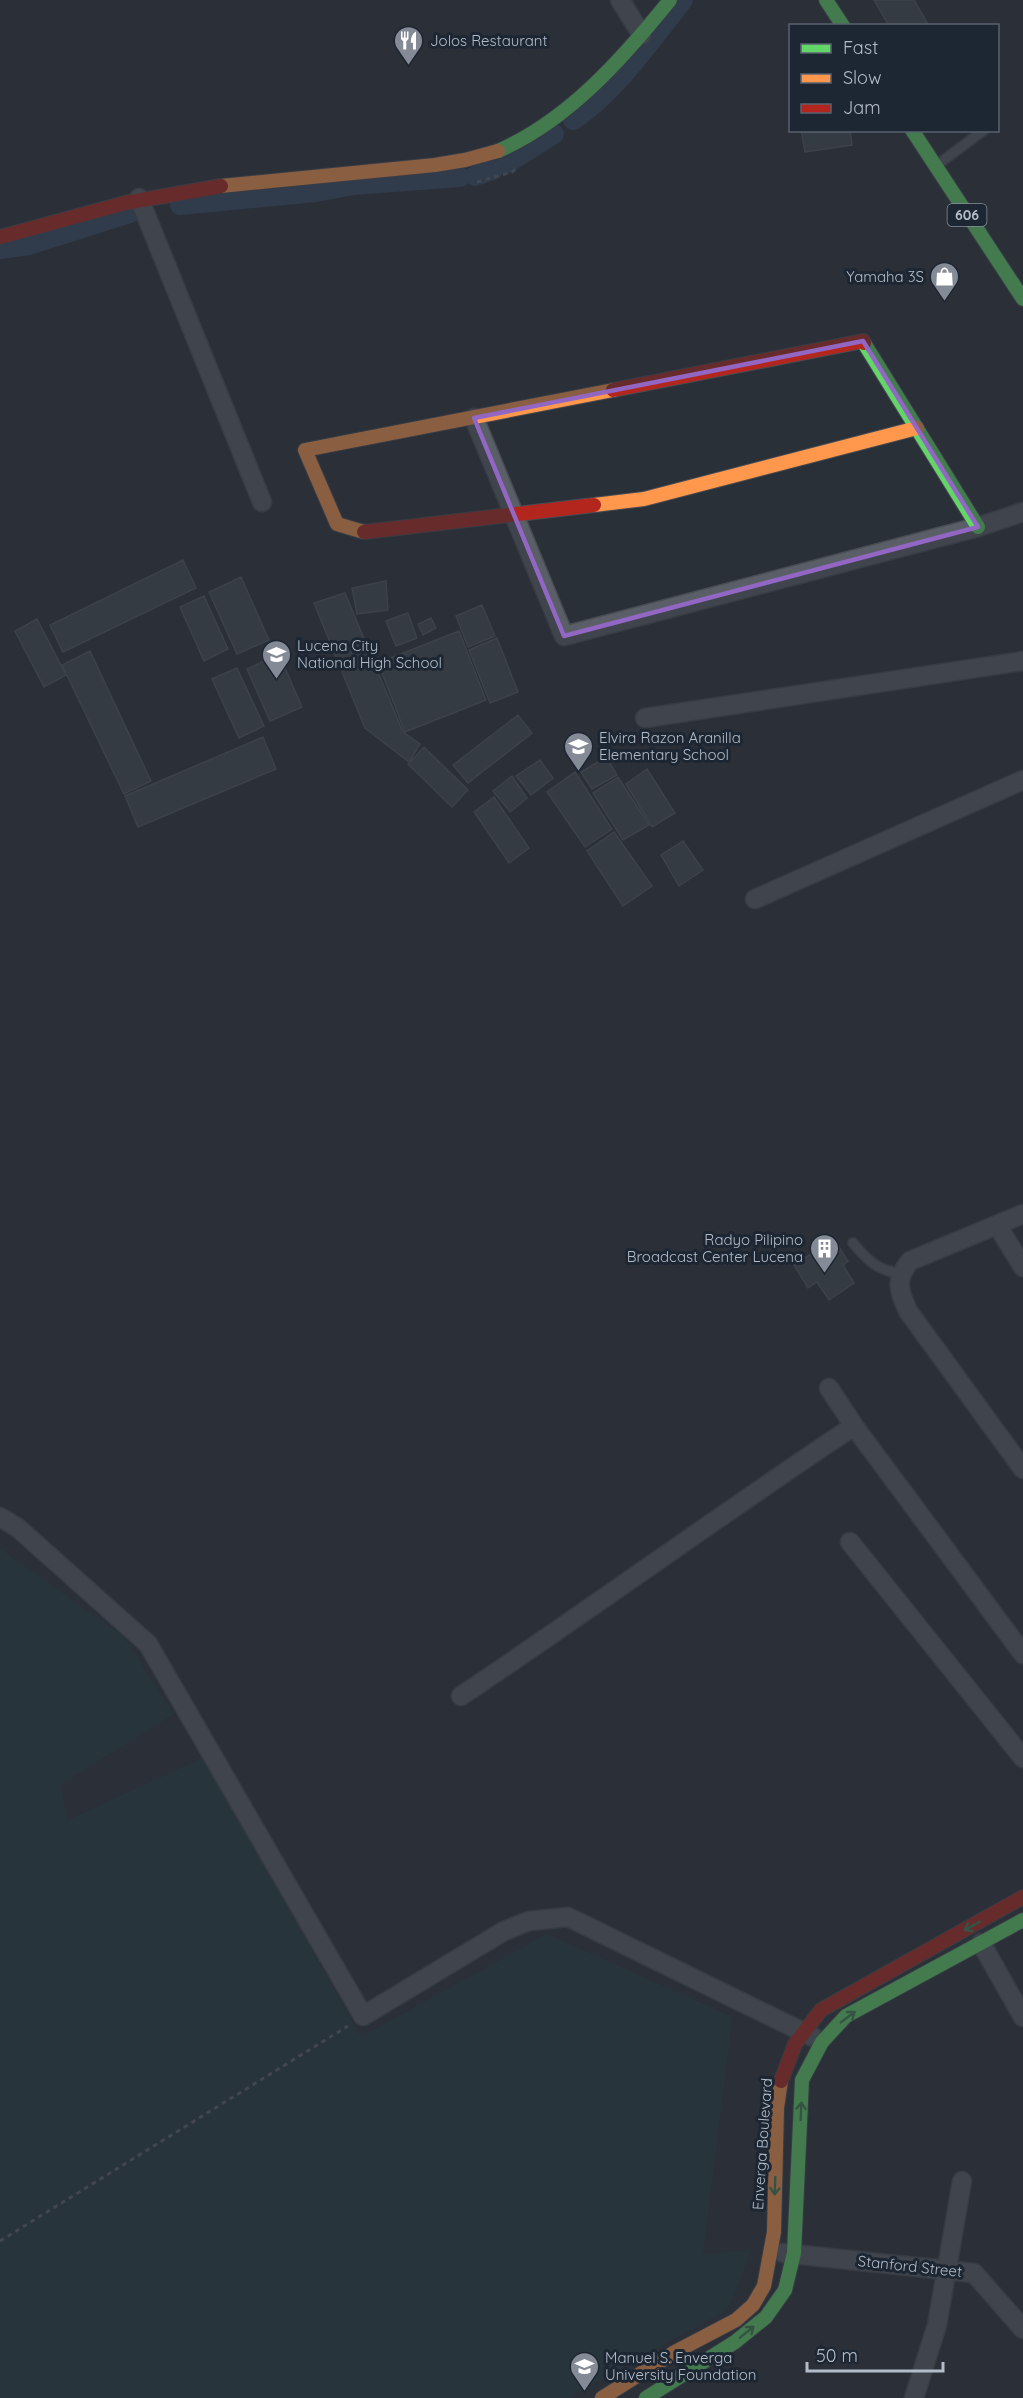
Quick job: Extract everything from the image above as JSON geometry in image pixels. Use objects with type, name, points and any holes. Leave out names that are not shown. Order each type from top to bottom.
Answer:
[{"type":"street","points":[[620,0],[642,35]]},
{"type":"street","points":[[0,237],[24,234],[71,217],[139,198],[221,185],[426,167],[464,161],[508,146],[549,119],[598,81],[642,35],[670,0]]},
{"type":"street","points":[[826,0],[842,24]]},
{"type":"street","name":"606","points":[[913,132],[1023,299]]},
{"type":"street","points":[[139,198],[262,502]]},
{"type":"street","points":[[916,428],[644,499],[358,533],[337,524],[304,450],[863,341],[978,527]]},
{"type":"street","points":[[474,418],[564,636],[978,527],[1023,512]]},
{"type":"street","points":[[645,718],[1023,661]]},
{"type":"street","points":[[755,899],[1023,780]]},
{"type":"street","points":[[1023,1214],[910,1262],[900,1273],[899,1290],[908,1311],[1023,1469]]},
{"type":"street","points":[[997,1226],[1023,1267]]},
{"type":"street","points":[[829,1388],[854,1426],[1023,1654]]},
{"type":"street","points":[[461,1695],[567,1625],[715,1518],[854,1426]]},
{"type":"street","points":[[0,1517],[18,1528],[148,1644],[363,2016],[504,1930],[529,1921],[568,1917],[822,2042]]},
{"type":"street","points":[[850,1542],[1023,1758]]},
{"type":"street","name":"Enverga Boulevard","points":[[605,2397],[675,2352],[729,2323],[754,2304],[772,2252],[779,2085],[788,2058],[802,2032],[821,2010],[1023,1897]]},
{"type":"street","points":[[645,2398],[735,2342],[766,2317],[785,2290],[794,2253],[802,2080],[822,2042],[846,2016],[1023,1920]]},
{"type":"street","points":[[981,1943],[1023,2017]]},
{"type":"street","points":[[914,2398],[937,2325],[949,2270],[962,2181]]},
{"type":"street","name":"Stanford Street","points":[[772,2252],[974,2273],[1023,2329]]},
{"type":"lane","points":[[936,167],[981,132]]},
{"type":"lane","points":[[853,1243],[867,1261],[885,1272],[900,1273]]},
{"type":"path","points":[[0,2241],[363,2016]]},
{"type":"highlighted area","points":[[863,341],[978,527],[564,636],[474,418]]},
{"type":"green space","points":[[0,1549],[123,1636],[174,1714],[61,1784],[66,1821],[203,1758],[361,2037],[547,1934],[732,2017],[703,2254],[751,2251],[728,2309],[568,2398],[0,2398]]},
{"type":"building","points":[[874,0],[914,0],[928,24],[888,24]]},
{"type":"building","points":[[801,132],[850,132],[852,145],[805,152]]},
{"type":"building","points":[[183,560],[196,588],[63,652],[50,625]]},
{"type":"building","points":[[241,577],[269,640],[237,654],[209,592]]},
{"type":"building","points":[[386,581],[388,610],[357,614],[352,588]]},
{"type":"building","points":[[345,593],[403,732],[420,744],[409,762],[365,728],[314,603]]},
{"type":"building","points":[[204,596],[228,649],[204,661],[180,607]]},
{"type":"building","points":[[482,605],[495,636],[468,647],[456,616]]},
{"type":"building","points":[[408,613],[417,638],[396,646],[386,621]]},
{"type":"building","points":[[431,618],[436,628],[423,635],[418,624]]},
{"type":"building","points":[[37,619],[66,675],[44,687],[15,631]]},
{"type":"building","points":[[459,631],[486,700],[405,732],[378,663]]},
{"type":"building","points":[[497,638],[518,692],[490,703],[469,650]]},
{"type":"building","points":[[90,651],[151,781],[124,794],[62,665]]},
{"type":"building","points":[[279,654],[302,707],[270,721],[247,669]]},
{"type":"building","points":[[237,668],[264,726],[239,738],[212,679]]},
{"type":"building","points":[[518,715],[532,733],[468,783],[453,765]]},
{"type":"building","points":[[263,737],[276,769],[138,827],[125,796]]},
{"type":"building","points":[[424,747],[468,790],[452,807],[408,764]]},
{"type":"building","points":[[606,757],[617,775],[592,789],[581,772]]},
{"type":"building","points":[[540,760],[553,778],[531,795],[516,776]]},
{"type":"building","points":[[647,769],[675,813],[652,827],[626,784]]},
{"type":"building","points":[[575,772],[612,829],[585,847],[547,792]]},
{"type":"building","points":[[512,776],[527,798],[510,812],[493,791]]},
{"type":"building","points":[[618,777],[649,825],[623,840],[593,793]]},
{"type":"building","points":[[494,797],[529,848],[509,863],[474,812]]},
{"type":"building","points":[[614,832],[652,886],[623,906],[587,851]]},
{"type":"building","points":[[683,841],[703,870],[679,886],[661,855]]},
{"type":"building","name":"Radyo Pilipino Broadcast Center Lucena","points":[[834,1239],[848,1261],[843,1265],[854,1283],[829,1300],[817,1282],[808,1288],[794,1265]]},
{"type":"waterway","points":[[573,120],[618,81],[683,0]]},
{"type":"waterway","points":[[506,164],[554,134]]},
{"type":"waterway","points":[[475,176],[493,170]]},
{"type":"waterway","points":[[180,205],[316,192],[354,185],[460,177]]},
{"type":"waterway","points":[[0,249],[29,245],[130,213]]},
{"type":"traffic: fast","points":[[498,151],[548,122],[593,86],[670,0]]},
{"type":"traffic: fast","points":[[826,0],[842,24]]},
{"type":"traffic: fast","points":[[913,132],[1023,299]]},
{"type":"traffic: fast","points":[[864,343],[978,527]]},
{"type":"traffic: fast","points":[[646,2398],[735,2342],[766,2317],[785,2290],[794,2253],[802,2080],[822,2042],[846,2016],[1023,1920]]},
{"type":"traffic: slow","points":[[221,186],[435,165],[498,151]]},
{"type":"traffic: slow","points":[[364,532],[337,524],[305,450],[613,390]]},
{"type":"traffic: slow","points":[[594,505],[644,499],[917,428]]},
{"type":"traffic: slow","points":[[602,2398],[675,2352],[736,2320],[753,2305],[764,2286],[774,2232],[777,2108],[781,2081]]},
{"type":"traffic: jam","points":[[0,237],[125,203],[221,186]]},
{"type":"traffic: jam","points":[[613,390],[863,341],[864,343]]},
{"type":"traffic: jam","points":[[364,532],[594,505]]},
{"type":"traffic: jam","points":[[781,2081],[795,2044],[821,2010],[1023,1897]]},
{"type":"place","name":"Jolos Restaurant","points":[[409,66]]},
{"type":"place","name":"Yamaha 3S","points":[[945,302]]},
{"type":"place","name":"Lucena City National High School","points":[[276,680]]},
{"type":"place","name":"Elvira Razon Aranilla Elementary School","points":[[578,772]]},
{"type":"place","name":"Radyo Pilipino Broadcast Center Lucena","points":[[824,1274]]},
{"type":"place","name":"Manuel S. Enverga University Foundation","points":[[584,2392]]}]
